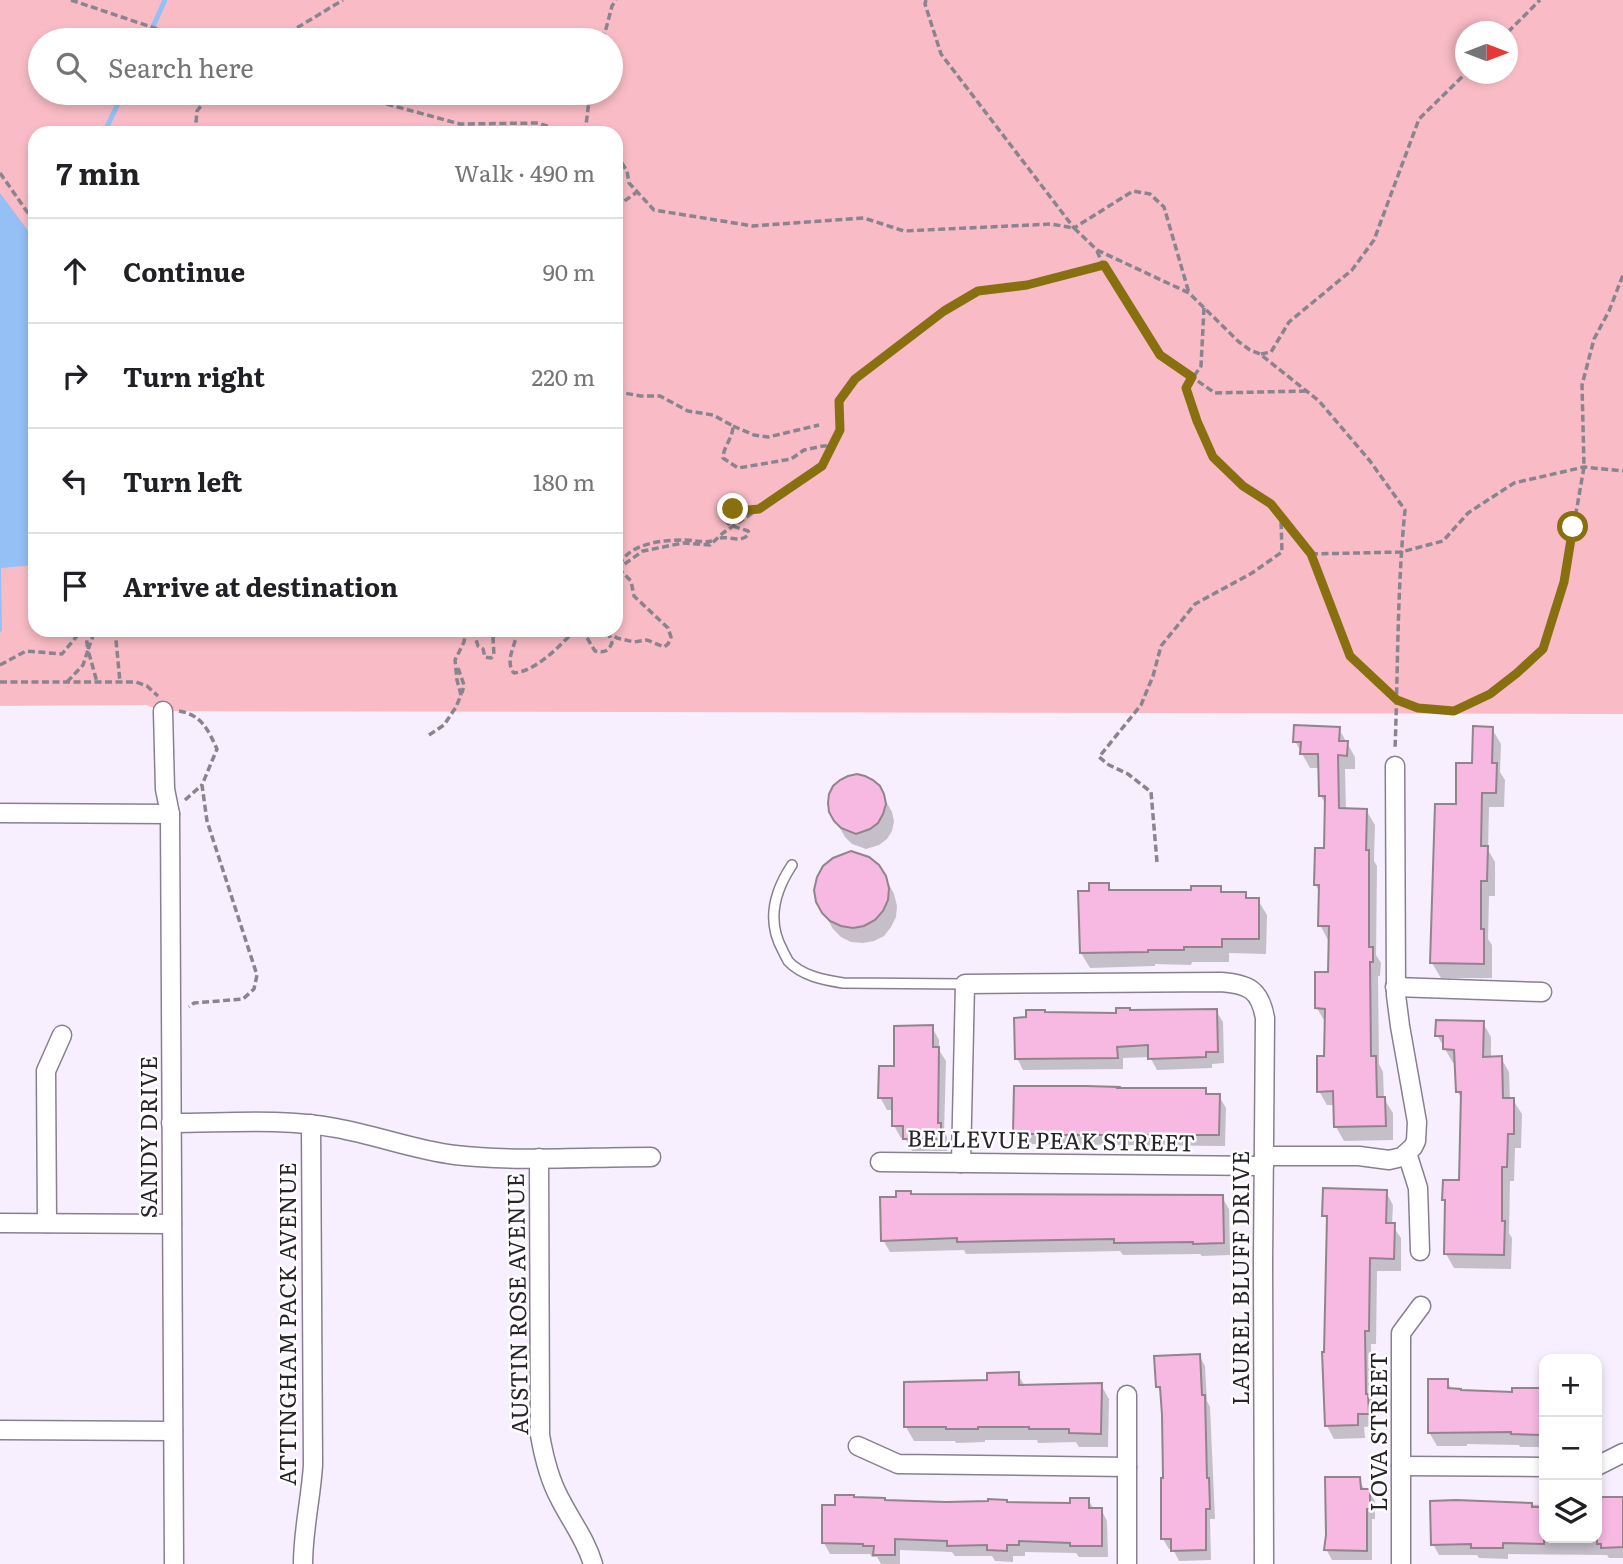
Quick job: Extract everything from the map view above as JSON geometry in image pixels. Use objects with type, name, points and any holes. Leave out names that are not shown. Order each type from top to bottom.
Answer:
[{"type":"street","name":"SANDY DRIVE","points":[[163,711],[164,789],[170,814],[174,1564]]},
{"type":"street","points":[[1395,766],[1395,987],[1417,1122],[1416,1141],[1407,1153],[1418,1188],[1420,1251]]},
{"type":"street","points":[[0,813],[170,814]]},
{"type":"street","name":"LAUREL BLUFF DRIVE","points":[[965,985],[1221,982],[1236,983],[1257,994],[1265,1018],[1264,1564]]},
{"type":"street","points":[[961,1163],[965,985]]},
{"type":"street","points":[[1395,987],[1542,992]]},
{"type":"street","points":[[47,1223],[46,1071],[62,1035]]},
{"type":"street","points":[[172,1122],[282,1122],[311,1125],[361,1133],[418,1149],[452,1155],[540,1158],[651,1157]]},
{"type":"street","name":"ATTINGHAM PACK AVENUE","points":[[303,1564],[303,1539],[312,1493],[313,1465],[311,1125]]},
{"type":"street","name":"BELLEVUE PEAK STREET","points":[[880,1162],[1264,1161],[1359,1156],[1389,1160],[1407,1153]]},
{"type":"street","name":"AUSTIN ROSE AVENUE","points":[[540,1158],[540,1435],[550,1478],[585,1542],[593,1564]]},
{"type":"street","points":[[0,1223],[172,1224]]},
{"type":"street","name":"LOVA STREET","points":[[1401,1564],[1401,1333],[1421,1306]]},
{"type":"street","points":[[1127,1395],[1127,1564]]},
{"type":"street","points":[[0,1430],[173,1431]]},
{"type":"street","points":[[858,1446],[898,1464],[1127,1467]]},
{"type":"street","points":[[1602,1464],[1623,1453]]},
{"type":"street","points":[[1401,1466],[1539,1467]]},
{"type":"lane","points":[[792,864],[782,880],[773,920],[778,942],[788,961],[823,980],[843,983],[965,985]]},
{"type":"path","points":[[71,0],[154,28]]},
{"type":"path","points":[[297,28],[343,0]]},
{"type":"path","points":[[607,28],[616,0]]},
{"type":"path","points":[[926,0],[941,54],[1074,228],[1096,249],[1189,293],[1239,342],[1250,351],[1260,354],[1319,401],[1370,461],[1405,510],[1399,590],[1395,766]]},
{"type":"path","points":[[1518,21],[1540,0]]},
{"type":"path","points":[[1260,354],[1271,352],[1289,322],[1352,270],[1374,240],[1419,119],[1455,83]]},
{"type":"path","points":[[195,126],[197,111],[202,105]]},
{"type":"path","points":[[390,105],[460,124],[538,123],[547,126]]},
{"type":"path","points":[[586,126],[588,105]]},
{"type":"path","points":[[623,164],[629,183],[654,210],[753,226],[864,218],[904,231],[1051,224],[1074,228],[1133,191],[1150,194],[1164,207],[1189,293]]},
{"type":"path","points":[[0,173],[28,213]]},
{"type":"path","points":[[623,202],[637,192]]},
{"type":"path","points":[[1096,249],[1160,355],[1215,393],[1306,391]]},
{"type":"path","points":[[623,565],[643,551],[684,543],[710,545],[822,466],[840,430],[839,401],[855,379],[944,311],[978,291],[1027,285],[1104,265]]},
{"type":"path","points":[[1205,309],[1201,366],[1186,388],[1213,457],[1243,486],[1271,504],[1311,554],[1350,656],[1397,700],[1418,708],[1454,711],[1490,694],[1543,649],[1564,582],[1584,467],[1582,385],[1594,340],[1623,275]]},
{"type":"path","points":[[623,393],[660,396],[688,411],[713,415],[754,435],[768,437],[819,425]]},
{"type":"path","points":[[733,426],[733,434],[723,458],[738,468],[791,459],[804,450],[832,446]]},
{"type":"path","points":[[1311,554],[1401,552],[1443,541],[1468,513],[1514,483],[1584,467],[1623,471]]},
{"type":"path","points":[[717,539],[741,539],[748,536],[748,531],[725,521],[720,509],[722,506],[726,505],[737,511],[759,509]]},
{"type":"path","points":[[1157,862],[1151,792],[1099,757],[1141,705],[1161,646],[1195,604],[1252,573],[1282,552],[1282,517]]},
{"type":"path","points":[[616,637],[634,642],[647,640],[664,647],[671,637],[668,628],[634,596],[631,581],[623,574]]},
{"type":"path","points":[[0,665],[26,651],[62,654],[78,637]]},
{"type":"path","points":[[85,637],[97,682]]},
{"type":"path","points":[[67,682],[83,665],[93,637]]},
{"type":"path","points":[[117,637],[120,682]]},
{"type":"path","points":[[429,735],[444,725],[461,695],[455,660],[465,637]]},
{"type":"path","points":[[475,637],[485,657],[491,658],[494,655],[495,637]]},
{"type":"path","points":[[516,637],[509,663],[514,673],[522,672],[547,657],[568,637]]},
{"type":"path","points":[[587,637],[595,651],[603,653],[609,650],[612,643],[610,637]]},
{"type":"path","points":[[0,682],[136,682],[147,686],[158,695],[163,711],[184,711],[205,724],[218,749],[202,785],[207,821],[257,975],[254,989],[243,999],[194,1003],[189,1006],[190,1014]]},
{"type":"shaded area","points":[[0,0],[1623,0],[1623,714],[163,711],[146,705],[0,706]]},
{"type":"water","points":[[0,193],[28,231],[28,566],[1,568],[0,632]]},
{"type":"building","points":[[1294,725],[1340,727],[1339,741],[1348,741],[1347,756],[1338,755],[1339,808],[1367,809],[1369,947],[1373,947],[1373,962],[1370,962],[1371,1056],[1376,1056],[1377,1097],[1385,1097],[1386,1126],[1334,1127],[1333,1091],[1317,1092],[1317,1056],[1324,1056],[1325,1009],[1315,1008],[1315,972],[1328,972],[1329,926],[1318,926],[1319,885],[1314,885],[1315,848],[1324,848],[1325,796],[1319,796],[1318,754],[1300,754],[1301,742],[1293,742]]},
{"type":"building","points":[[1473,726],[1493,727],[1492,763],[1497,763],[1496,793],[1482,793],[1481,846],[1488,846],[1487,881],[1481,881],[1484,964],[1430,963],[1435,804],[1456,804],[1456,763],[1472,763]]},
{"type":"building","points":[[857,774],[880,786],[886,804],[878,823],[856,834],[841,828],[834,821],[828,803],[833,786],[848,776]]},
{"type":"building","points":[[851,851],[869,857],[879,865],[889,888],[888,900],[875,920],[853,928],[830,921],[816,902],[814,890],[823,866],[833,858]]},
{"type":"building","points":[[1089,883],[1109,883],[1109,890],[1191,890],[1191,886],[1221,886],[1221,892],[1246,892],[1246,898],[1259,898],[1259,939],[1222,939],[1222,947],[1184,947],[1184,950],[1080,953],[1078,891],[1089,891]]},
{"type":"building","points":[[1116,1008],[1217,1009],[1218,1052],[1206,1052],[1206,1057],[1148,1059],[1148,1045],[1117,1047],[1118,1058],[1015,1059],[1014,1018],[1026,1017],[1026,1010],[1116,1013]]},
{"type":"building","points":[[1436,1020],[1484,1021],[1483,1057],[1502,1056],[1503,1098],[1514,1098],[1514,1134],[1508,1134],[1507,1167],[1502,1167],[1504,1255],[1444,1254],[1443,1180],[1459,1180],[1461,1092],[1456,1092],[1454,1050],[1443,1049],[1443,1036],[1435,1036]]},
{"type":"building","points":[[933,1025],[933,1047],[939,1047],[938,1123],[941,1123],[941,1139],[903,1139],[903,1126],[892,1126],[892,1098],[878,1098],[879,1066],[894,1066],[894,1026]]},
{"type":"building","points":[[1014,1086],[1206,1088],[1206,1094],[1220,1094],[1219,1135],[1013,1133]]},
{"type":"building","points":[[1323,1188],[1387,1190],[1386,1223],[1395,1223],[1394,1259],[1370,1258],[1369,1331],[1365,1331],[1369,1414],[1358,1414],[1358,1425],[1325,1426],[1322,1352],[1327,1216],[1322,1216]]},
{"type":"building","points":[[896,1191],[911,1191],[911,1194],[1223,1195],[1224,1243],[1114,1243],[1114,1239],[957,1242],[957,1238],[881,1241],[880,1197],[896,1197]]},
{"type":"building","points":[[1200,1354],[1202,1395],[1205,1395],[1210,1509],[1206,1509],[1206,1550],[1171,1551],[1171,1539],[1161,1539],[1162,1415],[1160,1387],[1156,1387],[1154,1356]]},
{"type":"building","points":[[1019,1372],[1019,1385],[1102,1383],[1101,1434],[1069,1433],[1069,1429],[1029,1427],[904,1427],[904,1382],[987,1380],[987,1373]]},
{"type":"building","points":[[1428,1379],[1448,1379],[1448,1388],[1461,1390],[1512,1392],[1512,1388],[1539,1388],[1539,1435],[1511,1432],[1428,1433]]},
{"type":"building","points":[[1325,1477],[1360,1477],[1361,1489],[1370,1489],[1367,1551],[1324,1550]]},
{"type":"building","points":[[835,1495],[946,1502],[988,1499],[1070,1503],[1070,1498],[1089,1498],[1089,1508],[1102,1508],[1102,1546],[1019,1541],[1019,1545],[1007,1545],[1007,1551],[987,1550],[987,1545],[947,1546],[947,1541],[895,1539],[895,1555],[873,1555],[874,1546],[822,1543],[822,1505],[835,1505]]},
{"type":"building","points":[[1602,1497],[1623,1497],[1623,1547],[1601,1548],[1601,1544],[1597,1544],[1602,1543]]},
{"type":"building","points":[[1430,1501],[1532,1503],[1532,1507],[1539,1507],[1539,1543],[1544,1544],[1503,1543],[1503,1548],[1471,1548],[1471,1544],[1431,1545]]},
{"type":"waterway","points":[[152,28],[165,0]]},
{"type":"waterway","points":[[107,126],[117,105]]},
{"type":"route","points":[[733,509],[759,509],[822,466],[840,430],[839,401],[855,379],[944,311],[978,291],[1027,285],[1104,265],[1160,355],[1192,377],[1186,388],[1213,457],[1243,486],[1271,504],[1311,554],[1350,656],[1397,700],[1418,708],[1454,711],[1490,694],[1543,649],[1564,582],[1573,527]]}]
